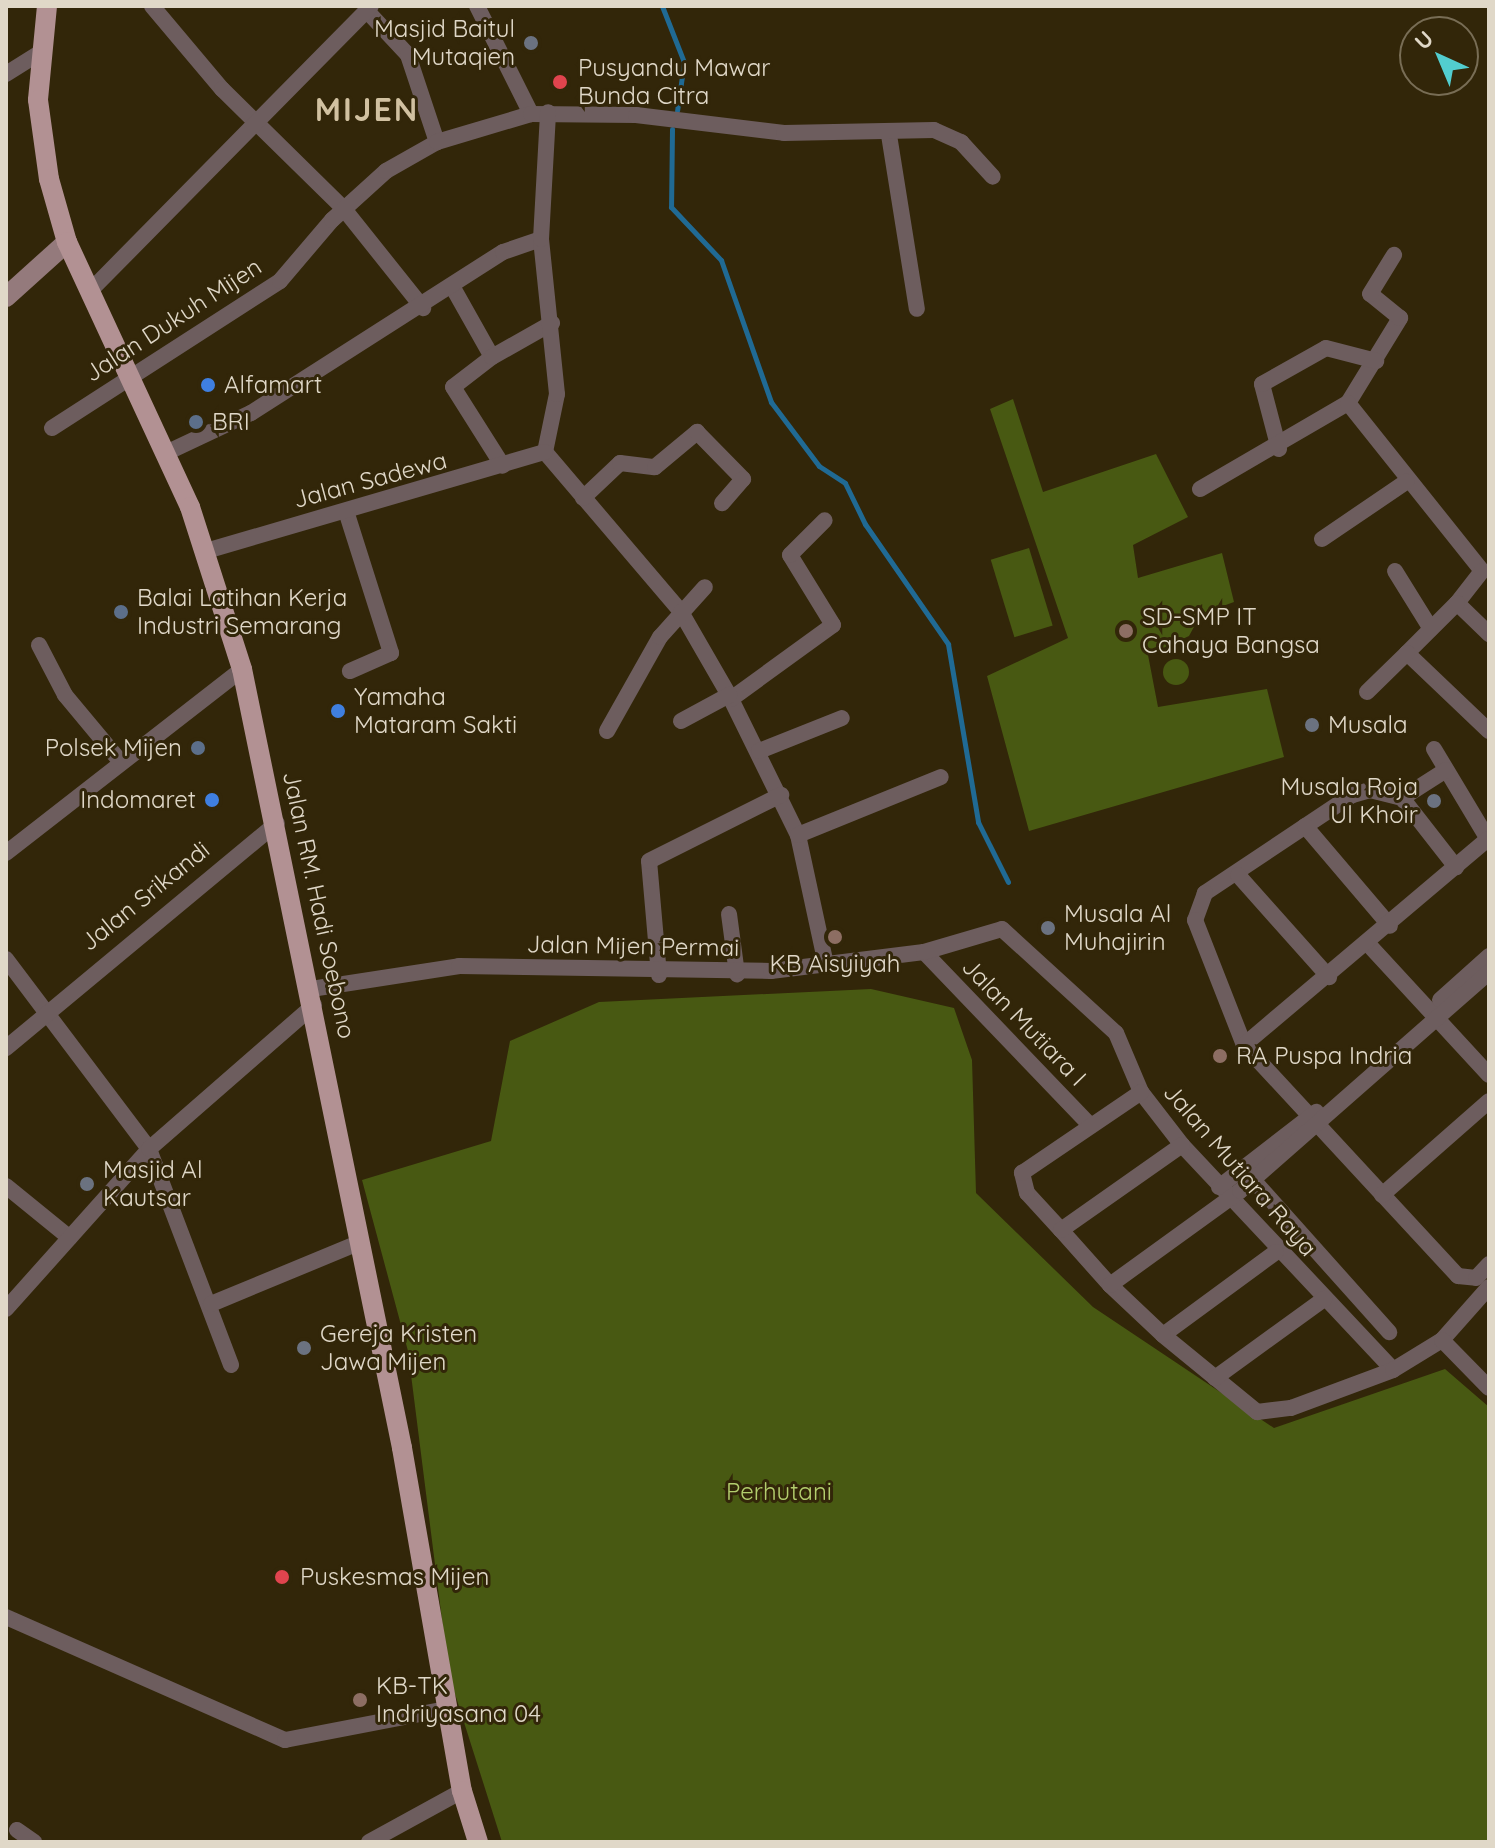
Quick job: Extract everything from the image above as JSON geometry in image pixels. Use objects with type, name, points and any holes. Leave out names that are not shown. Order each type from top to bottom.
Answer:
[{"type":"main road","name":"Jalan RM. Hadi Soebono","points":[[47,6],[40,53],[41,134],[67,242],[134,373],[168,452],[206,551],[242,669],[313,997],[462,1791],[478,1842]]},
{"type":"street","points":[[152,6],[256,120],[344,209],[423,308]]},
{"type":"street","points":[[477,6],[539,113],[541,239],[557,394],[545,452],[681,612],[730,697],[781,795],[798,835],[826,964]]},
{"type":"street","points":[[92,289],[369,8],[408,55],[437,142]]},
{"type":"street","points":[[6,74],[40,53]]},
{"type":"street","name":"Jalan Dukuh Mijen","points":[[52,428],[280,281],[344,209],[386,171],[437,142],[539,113],[889,135],[949,134],[993,177]]},
{"type":"street","points":[[889,135],[917,309]]},
{"type":"street","points":[[168,452],[251,413],[423,308],[503,252],[541,239]]},
{"type":"street","points":[[6,297],[67,242]]},
{"type":"street","points":[[1200,489],[1279,449],[1348,403],[1400,318],[1371,289],[1394,255]]},
{"type":"street","points":[[452,286],[492,357]]},
{"type":"street","points":[[503,466],[453,387],[492,357],[552,323]]},
{"type":"street","points":[[1279,449],[1262,384],[1326,348],[1376,361]]},
{"type":"street","points":[[1348,403],[1406,482],[1485,566],[1457,603],[1367,692]]},
{"type":"street","points":[[583,498],[620,463],[655,467],[697,432],[743,479],[722,503]]},
{"type":"street","name":"Jalan Sadewa","points":[[206,551],[545,452]]},
{"type":"street","points":[[1322,539],[1406,482]]},
{"type":"street","points":[[346,511],[391,653],[350,671]]},
{"type":"street","points":[[681,721],[730,697],[833,625],[790,555],[825,520]]},
{"type":"street","points":[[1395,571],[1431,629]]},
{"type":"street","points":[[607,731],[681,612],[705,587]]},
{"type":"street","points":[[1457,603],[1489,634]]},
{"type":"street","points":[[39,645],[65,695],[120,761]]},
{"type":"street","points":[[1407,653],[1489,731]]},
{"type":"street","points":[[6,853],[120,761],[242,669]]},
{"type":"street","points":[[759,751],[842,718]]},
{"type":"street","points":[[1244,1045],[1369,945],[1488,840],[1434,749]]},
{"type":"street","points":[[1402,798],[1446,770]]},
{"type":"street","points":[[798,835],[941,777]]},
{"type":"street","points":[[1456,867],[1402,798],[1362,790],[1305,826],[1238,875],[1205,893],[1197,930],[1244,1045],[1458,1276],[1476,1278],[1489,1264]]},
{"type":"street","points":[[659,975],[649,861],[781,795]]},
{"type":"street","name":"Jalan Srikandi","points":[[6,1048],[46,1010],[277,823]]},
{"type":"street","points":[[1305,826],[1390,926]]},
{"type":"street","points":[[1238,875],[1329,977]]},
{"type":"street","points":[[729,914],[737,974]]},
{"type":"street","name":"Jalan Mijen Permai","points":[[313,997],[459,966],[659,975],[737,974],[924,952],[998,928]]},
{"type":"street","name":"Jalan Mutiara Raya","points":[[998,928],[1116,1033],[1141,1092],[1182,1145],[1276,1252],[1393,1370]]},
{"type":"street","points":[[1369,945],[1489,1075]]},
{"type":"street","name":"Jalan Mutiara I","points":[[924,952],[1090,1125]]},
{"type":"street","points":[[1110,1285],[1313,1122],[1432,1015],[1489,956]]},
{"type":"street","points":[[6,959],[149,1149],[211,1304],[231,1365]]},
{"type":"street","points":[[1432,1015],[1489,972]]},
{"type":"street","points":[[6,1309],[149,1149],[313,997]]},
{"type":"street","points":[[1141,1092],[1090,1125],[1021,1177],[1061,1230],[1110,1285],[1163,1335],[1250,1408],[1268,1412],[1393,1370],[1442,1340],[1489,1287]]},
{"type":"street","points":[[1382,1195],[1489,1101]]},
{"type":"street","points":[[1061,1230],[1182,1145]]},
{"type":"street","points":[[1248,1174],[1389,1332]]},
{"type":"street","points":[[6,1186],[70,1238]]},
{"type":"street","points":[[211,1304],[358,1243]]},
{"type":"street","points":[[1163,1335],[1276,1252]]},
{"type":"street","points":[[1215,1378],[1324,1299]]},
{"type":"street","points":[[1442,1340],[1489,1388]]},
{"type":"street","points":[[6,1617],[285,1740],[446,1709]]},
{"type":"street","points":[[369,1842],[462,1791]]},
{"type":"street","points":[[17,1830],[34,1842]]},
{"type":"green space","points":[[1013,399],[1043,492],[1156,454],[1188,517],[1133,545],[1138,578],[1222,553],[1234,602],[1201,614],[1189,636],[1148,655],[1158,707],[1267,689],[1284,757],[1029,831],[987,676],[1068,638],[990,409]]},
{"type":"green space","points":[[1029,548],[1053,625],[1014,637],[991,560]]},
{"type":"green space","points":[[1176,659],[1185,663],[1189,672],[1185,681],[1176,685],[1167,681],[1163,672],[1167,663]]},
{"type":"green space","name":"Perhutani","points":[[871,989],[954,1008],[972,1060],[976,1193],[1093,1307],[1274,1428],[1445,1369],[1489,1407],[1489,1842],[502,1842],[449,1675],[408,1351],[362,1180],[491,1141],[510,1041],[599,1002]]},
{"type":"waterway","points":[[662,6],[684,62],[677,111]]},
{"type":"waterway","points":[[672,129],[671,207],[721,260],[771,402],[819,466],[845,483],[865,524],[948,644],[978,822],[1008,882]]},
{"type":"place","name":"Masjid Baitul Mutaqien","points":[[531,43]]},
{"type":"place","name":"Pusyandu Mawar Bunda Citra","points":[[560,82]]},
{"type":"place","name":"Alfamart","points":[[208,385]]},
{"type":"place","name":"BRI","points":[[196,422]]},
{"type":"place","name":"Balai Latihan Kerja Industri Semarang","points":[[121,612]]},
{"type":"place","name":"SD-SMP IT Cahaya Bangsa","points":[[1126,631]]},
{"type":"place","name":"Yamaha Mataram Sakti","points":[[338,711]]},
{"type":"place","name":"Musala","points":[[1312,725]]},
{"type":"place","name":"Polsek Mijen","points":[[198,748]]},
{"type":"place","name":"Indomaret","points":[[212,800]]},
{"type":"place","name":"Musala Roja Ul Khoir","points":[[1434,801]]},
{"type":"place","name":"Musala Al Muhajirin","points":[[1048,928]]},
{"type":"place","name":"KB Aisyiyah","points":[[835,937]]},
{"type":"place","name":"RA Puspa Indria","points":[[1220,1056]]},
{"type":"place","name":"Masjid Al Kautsar","points":[[87,1184]]},
{"type":"place","name":"Gereja Kristen Jawa Mijen","points":[[304,1348]]},
{"type":"place","name":"Puskesmas Mijen","points":[[282,1577]]},
{"type":"place","name":"KB-TK Indriyasana 04","points":[[360,1700]]},
{"type":"district","name":"MIJEN","points":[[367,109]]}]
